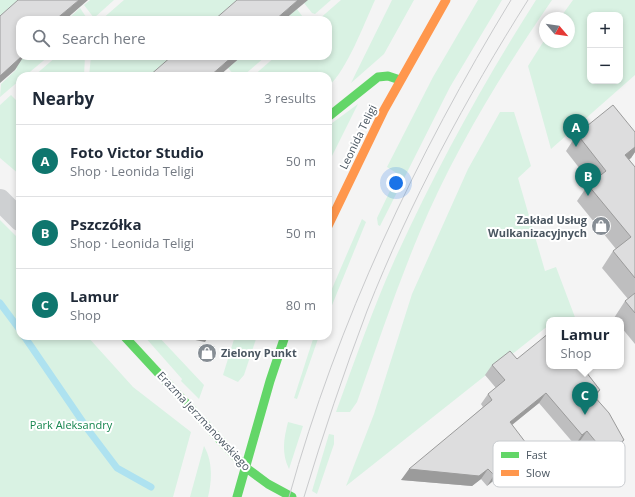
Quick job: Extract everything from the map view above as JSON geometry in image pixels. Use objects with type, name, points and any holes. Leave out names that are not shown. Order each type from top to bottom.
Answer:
[{"type":"street","name":"Leonida Teligi","points":[[332,218],[400,80],[446,0]]},
{"type":"street","name":"Leonida Teligi","points":[[332,114],[378,77],[388,76],[400,80]]},
{"type":"street","points":[[0,200],[16,216]]},
{"type":"street","name":"Erazma Jerzmanowskiego","points":[[128,340],[245,467],[268,484],[292,497]]},
{"type":"street","points":[[237,497],[284,340]]},
{"type":"green space","points":[[0,0],[28,0],[0,24]]},
{"type":"green space","points":[[90,0],[114,0],[96,16],[92,16],[84,5]]},
{"type":"green space","points":[[124,0],[246,0],[228,16],[106,16]]},
{"type":"green space","points":[[307,0],[331,0],[315,14],[312,13],[304,3]]},
{"type":"green space","points":[[341,0],[375,0],[342,70],[332,82],[332,72],[258,72],[271,60],[332,60],[332,16],[323,16]]},
{"type":"green space","points":[[392,0],[414,0],[384,54],[351,83]]},
{"type":"green space","points":[[478,0],[502,0],[450,87],[380,226],[378,225],[377,218],[398,174],[387,167],[433,77]]},
{"type":"green space","points":[[536,0],[552,0],[544,12],[539,12],[539,20],[497,85],[447,173],[419,234],[357,402],[350,412],[336,412],[379,296],[411,225],[461,127],[516,31]]},
{"type":"green space","points":[[573,0],[635,0],[635,75],[551,149],[528,66],[539,48],[575,48],[575,12],[564,12]]},
{"type":"green space","points":[[80,8],[85,16],[71,16]]},
{"type":"green space","points":[[297,9],[302,16],[289,16]]},
{"type":"green space","points":[[19,60],[44,60],[30,72],[16,72],[16,83],[0,97],[1,84],[17,69],[13,65]]},
{"type":"green space","points":[[52,60],[85,60],[84,72],[39,72]]},
{"type":"green space","points":[[91,60],[176,60],[163,72],[89,72]]},
{"type":"green space","points":[[237,60],[261,60],[248,72],[232,72],[228,68]]},
{"type":"green space","points":[[11,95],[16,100],[16,172],[0,158],[0,105]]},
{"type":"green space","points":[[358,104],[332,156],[332,123]]},
{"type":"green space","points":[[500,112],[514,112],[531,166],[518,178],[545,271],[556,267],[575,317],[546,317],[546,327],[346,486],[374,414],[412,294],[468,169]]},
{"type":"green space","points":[[362,219],[366,222],[332,305],[332,289]]},
{"type":"green space","name":"Park Aleksandry","points":[[0,220],[16,236],[16,340],[91,340],[133,387],[191,432],[173,497],[0,497]]},
{"type":"green space","points":[[148,340],[162,340],[204,385],[199,399],[181,381],[182,379]]},
{"type":"green space","points":[[234,340],[256,340],[244,375],[238,382],[223,375]]},
{"type":"green space","points":[[313,340],[318,340],[297,399],[294,398]]},
{"type":"green space","points":[[288,422],[303,426],[289,469],[286,463],[284,451],[284,440]]},
{"type":"green space","points":[[329,434],[334,435],[334,444],[317,494],[312,491]]},
{"type":"green space","points":[[204,446],[209,458],[211,471],[208,497],[190,497]]},
{"type":"building","points":[[18,0],[79,0],[60,16],[16,16],[16,60],[18,60],[0,76],[0,16]]},
{"type":"building","points":[[237,0],[298,0],[280,16],[219,16]]},
{"type":"building","points":[[167,60],[228,60],[215,72],[154,72]]},
{"type":"building","points":[[613,105],[635,132],[635,147],[625,155],[635,167],[635,278],[613,251],[631,237],[588,185],[606,171],[577,134]]},
{"type":"building","points":[[635,293],[635,313],[625,301]]},
{"type":"building","points":[[546,335],[546,369],[590,369],[586,372],[600,390],[593,395],[609,413],[624,440],[595,441],[587,431],[582,435],[546,393],[510,422],[524,441],[493,441],[493,474],[488,469],[479,476],[409,469],[492,400],[488,394],[505,380],[492,365],[510,351],[517,359]]},
{"type":"waterway","points":[[0,303],[16,325]]},
{"type":"waterway","points":[[27,340],[89,431],[117,468],[151,487]]},
{"type":"tram line","points":[[289,497],[331,367],[383,241],[412,179],[443,119],[511,0]]},
{"type":"tram line","points":[[304,497],[358,334],[402,230],[440,151],[505,37],[528,0]]},
{"type":"traffic: fast","points":[[332,114],[378,77],[388,76],[400,80]]},
{"type":"traffic: fast","points":[[128,340],[245,467],[268,484],[292,497]]},
{"type":"traffic: fast","points":[[237,497],[270,381],[284,340]]},
{"type":"traffic: slow","points":[[332,218],[384,110],[446,0]]},
{"type":"place","name":"Foto Victor Studio","points":[[576,147]]},
{"type":"place","name":"Pszczółka","points":[[588,196]]},
{"type":"place","name":"Zakład Usług Wulkanizacyjnych","points":[[601,226]]},
{"type":"place","name":"Zielony Punkt","points":[[207,353]]},
{"type":"place","name":"Lamur","points":[[585,415]]}]
